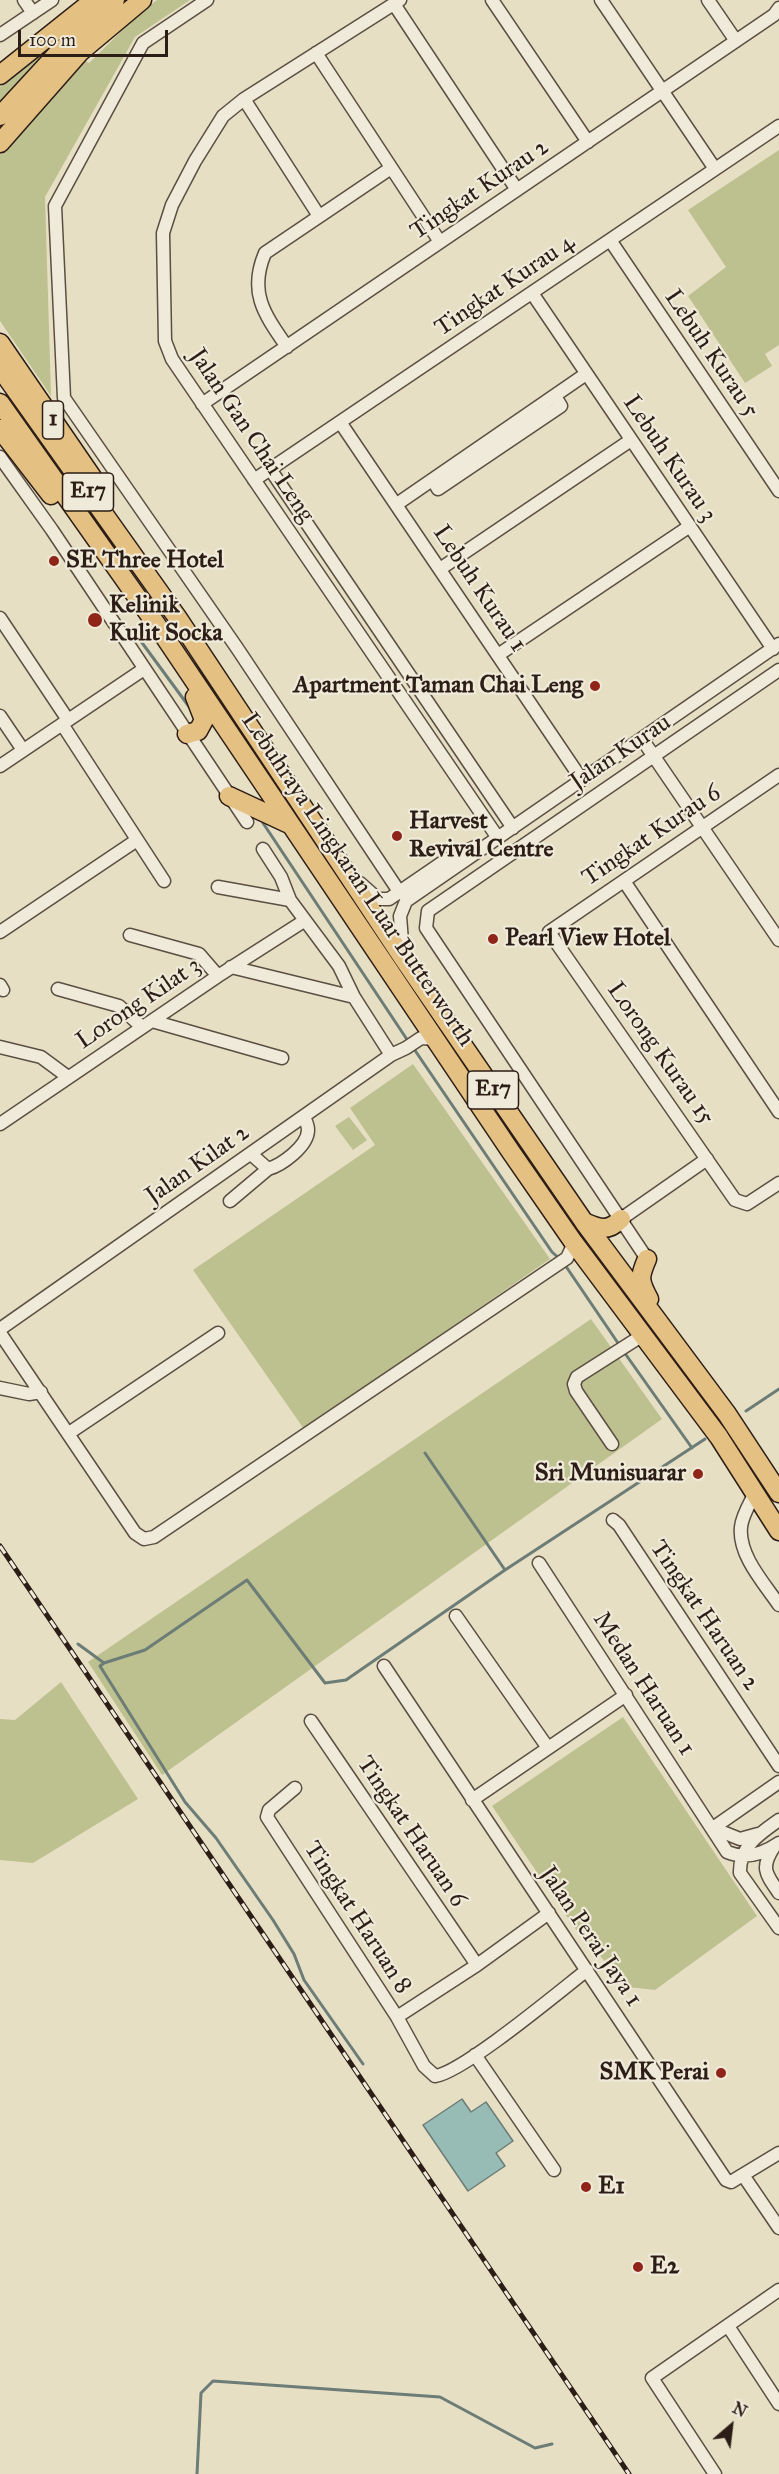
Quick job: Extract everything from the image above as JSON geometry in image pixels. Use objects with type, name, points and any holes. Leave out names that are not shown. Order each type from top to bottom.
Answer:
[{"type":"highway","points":[[0,75],[111,4],[142,0]]},
{"type":"highway","points":[[0,116],[57,54],[111,4]]},
{"type":"highway","points":[[0,143],[80,52],[111,4]]},
{"type":"highway","name":"1","points":[[0,343],[107,498],[162,584],[177,617]]},
{"type":"highway","name":"Lebuhraya Lingkaran Luar Butterworth","points":[[0,368],[177,617],[403,958],[584,1222],[727,1414],[779,1493]]},
{"type":"highway","name":"Lebuhraya Lingkaran Luar Butterworth","points":[[0,403],[156,624],[291,826],[420,1038],[564,1257],[590,1264],[719,1437],[779,1531]]},
{"type":"highway","name":"1","points":[[0,429],[134,603],[156,624]]},
{"type":"highway","points":[[182,664],[204,720],[198,730],[187,734]]},
{"type":"highway","points":[[229,796],[291,826]]},
{"type":"highway","points":[[584,1222],[606,1229],[621,1219]]},
{"type":"highway","points":[[648,1259],[640,1274],[641,1283],[667,1333]]},
{"type":"street","points":[[24,0],[33,13]]},
{"type":"street","points":[[0,34],[52,0]]},
{"type":"street","points":[[207,0],[143,43],[55,206],[64,398],[237,648],[400,892]]},
{"type":"street","points":[[492,0],[588,141]]},
{"type":"street","points":[[602,0],[715,169]]},
{"type":"street","points":[[708,0],[735,41]]},
{"type":"street","points":[[397,2],[517,190]]},
{"type":"street","name":"Jalan Gan Chai Leng","points":[[397,2],[244,99],[224,116],[195,160],[172,205],[163,233],[165,341],[172,359],[202,404],[498,837]]},
{"type":"street","name":"Tingkat Kurau 2","points":[[202,404],[774,15],[779,9]]},
{"type":"street","points":[[316,53],[440,242]]},
{"type":"street","points":[[244,99],[319,216]]},
{"type":"street","name":"Tingkat Kurau 4","points":[[254,480],[779,126]]},
{"type":"street","points":[[287,347],[262,310],[257,288],[259,267],[265,254],[391,168]]},
{"type":"street","name":"Lebuh Kurau 5","points":[[610,240],[779,491]]},
{"type":"street","name":"Lebuh Kurau 3","points":[[532,293],[690,526],[776,647]]},
{"type":"street","points":[[397,504],[586,374]]},
{"type":"street","name":"Lebuh Kurau 1","points":[[340,422],[582,780]]},
{"type":"street","points":[[440,569],[631,440]]},
{"type":"street","points":[[0,457],[52,530],[247,822]]},
{"type":"street","name":"Jalan Gan Chai Leng","points":[[270,470],[513,828]]},
{"type":"street","points":[[498,655],[690,526]]},
{"type":"street","points":[[2,624],[164,881]]},
{"type":"street","name":"Jalan Kurau","points":[[403,958],[400,916],[405,901],[776,647]]},
{"type":"street","points":[[0,766],[144,669]]},
{"type":"street","name":"Jalan Kurau","points":[[621,1219],[426,928],[428,911],[779,670]]},
{"type":"street","points":[[0,716],[23,750]]},
{"type":"street","points":[[642,739],[779,940]]},
{"type":"street","name":"Tingkat Kurau 6","points":[[549,932],[779,776]]},
{"type":"street","points":[[545,806],[557,823]]},
{"type":"street","points":[[0,932],[137,840]]},
{"type":"street","name":"Jalan Kurau","points":[[344,867],[378,899],[389,899],[446,860],[472,846],[486,844]]},
{"type":"street","points":[[263,849],[281,877],[290,900],[339,966],[354,997],[391,1055]]},
{"type":"street","points":[[624,881],[779,1112]]},
{"type":"street","points":[[218,887],[290,900]]},
{"type":"street","name":"Lorong Kilat 3","points":[[0,1123],[231,967],[304,921]]},
{"type":"street","name":"Lorong Kurau 15","points":[[549,932],[735,1200],[747,1204],[779,1183]]},
{"type":"street","points":[[130,935],[199,954],[218,976]]},
{"type":"street","points":[[231,967],[354,997]]},
{"type":"street","points":[[58,989],[119,1006],[147,1024],[282,1058]]},
{"type":"street","name":"Jalan Kilat 2","points":[[0,1331],[391,1055],[420,1038]]},
{"type":"street","points":[[0,1047],[41,1057],[68,1077]]},
{"type":"street","points":[[230,1201],[268,1169],[276,1167],[303,1144],[309,1132],[304,1117]]},
{"type":"street","points":[[251,1154],[268,1169]]},
{"type":"street","points":[[648,1259],[621,1219],[707,1159]]},
{"type":"street","points":[[0,1331],[135,1533],[144,1539],[154,1537],[564,1257]]},
{"type":"street","points":[[69,1433],[218,1333]]},
{"type":"street","points":[[612,1444],[576,1391],[574,1384],[577,1377],[643,1335]]},
{"type":"street","points":[[0,1388],[29,1394],[41,1392]]},
{"type":"street","points":[[755,1493],[741,1525],[741,1542],[748,1558],[779,1605]]},
{"type":"street","name":"Tingkat Haruan 2","points":[[613,1520],[619,1525],[779,1766]]},
{"type":"street","name":"Medan Haruan 1","points":[[539,1563],[713,1828],[740,1873],[779,1928]]},
{"type":"street","points":[[456,1616],[548,1748]]},
{"type":"street","name":"Jalan Perai Jaya 1","points":[[384,1666],[726,2180],[731,2182],[743,2175]]},
{"type":"street","points":[[472,1800],[626,1695]]},
{"type":"street","name":"Tingkat Haruan 6","points":[[310,1721],[477,1965]]},
{"type":"street","points":[[713,1828],[779,1782]]},
{"type":"street","name":"Tingkat Haruan 8","points":[[296,1788],[269,1810],[267,1817],[397,2017],[424,2066],[435,2076],[442,2075],[475,2055]]},
{"type":"street","points":[[740,1873],[741,1857],[746,1848],[759,1834],[779,1820]]},
{"type":"street","points":[[713,1828],[740,1839],[759,1834]]},
{"type":"street","points":[[727,1852],[741,1857],[754,1855],[777,1844]]},
{"type":"street","points":[[777,1844],[766,1859],[765,1866],[775,1879],[779,1893]]},
{"type":"street","points":[[397,2017],[477,1965],[549,1913]]},
{"type":"street","points":[[554,2170],[475,2055],[587,1970]]},
{"type":"street","points":[[779,2153],[743,2175],[779,2228]]},
{"type":"street","points":[[715,2474],[652,2378],[779,2290]]},
{"type":"street","points":[[728,2326],[779,2404]]},
{"type":"green space","points":[[157,0],[190,0],[135,37],[45,197],[51,396],[0,321],[0,87],[55,43],[89,63],[143,10]]},
{"type":"green space","points":[[779,150],[779,345],[765,354],[772,366],[745,383],[688,296],[726,267],[688,210]]},
{"type":"green space","points":[[413,1064],[550,1259],[304,1429],[193,1270],[375,1145],[350,1108]]},
{"type":"green space","points":[[349,1117],[367,1140],[353,1150],[335,1126]]},
{"type":"green space","points":[[591,1319],[662,1419],[162,1775],[88,1662]]},
{"type":"green space","points":[[61,1682],[138,1799],[33,1863],[0,1860],[0,1719],[15,1720]]},
{"type":"green space","points":[[623,1717],[757,1916],[655,1990],[628,1987],[574,1927],[492,1806]]},
{"type":"water","points":[[462,2099],[471,2112],[486,2102],[513,2141],[496,2153],[505,2166],[468,2191],[423,2125]]},
{"type":"waterway","points":[[140,640],[190,708]]},
{"type":"waterway","points":[[263,823],[408,1041]]},
{"type":"waterway","points":[[412,1046],[552,1252],[561,1260]]},
{"type":"waterway","points":[[565,1265],[620,1346]]},
{"type":"waterway","points":[[624,1352],[692,1448]]},
{"type":"waterway","points":[[746,1411],[779,1389]]},
{"type":"waterway","points":[[78,1644],[104,1663],[145,1650],[247,1580],[325,1683],[346,1680],[505,1570],[705,1439]]},
{"type":"waterway","points":[[425,1453],[505,1570]]},
{"type":"waterway","points":[[104,1663],[100,1666],[185,1802],[216,1838],[273,1920],[294,1954],[304,1980],[363,2064]]},
{"type":"waterway","points":[[197,2474],[201,2393],[213,2381],[440,2397],[535,2448],[552,2444]]},
{"type":"railway","points":[[0,1546],[629,2474]]},
{"type":"place","name":"SE Three Hotel","points":[[54,561]]},
{"type":"place","name":"Kelinik Kulit Socka","points":[[95,620]]},
{"type":"place","name":"Apartment Taman Chai Leng","points":[[595,686]]},
{"type":"place","name":"Harvest Revival Centre","points":[[397,836]]},
{"type":"place","name":"Pearl View Hotel","points":[[493,939]]},
{"type":"place","name":"Sri Munisuarar","points":[[698,1474]]},
{"type":"place","name":"SMK Perai","points":[[721,2073]]},
{"type":"place","name":"E1","points":[[586,2187]]},
{"type":"place","name":"E2","points":[[638,2267]]}]
